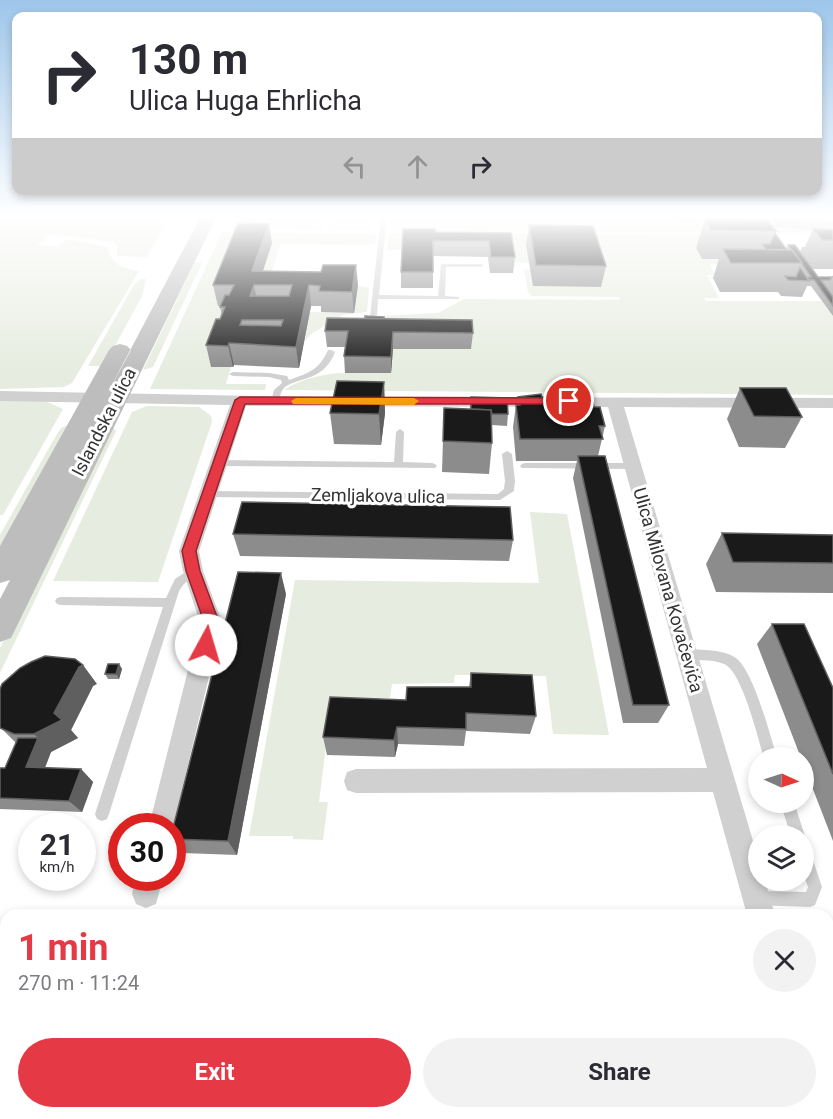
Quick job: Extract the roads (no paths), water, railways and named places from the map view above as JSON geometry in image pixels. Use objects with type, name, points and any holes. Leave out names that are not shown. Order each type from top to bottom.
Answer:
[{"type":"street","name":"Islandska ulica","points":[[0,629],[105,398],[168,268]]},
{"type":"street","name":"Islandska ulica","points":[[0,572],[105,398],[179,268]]},
{"type":"street","points":[[0,396],[275,401],[833,403]]},
{"type":"street","points":[[165,813],[211,622],[193,571],[189,551],[240,400]]},
{"type":"street","name":"Ulica Milovana Kovačevića","points":[[614,401],[759,907]]},
{"type":"street","points":[[356,781],[723,780]]},
{"type":"lane","points":[[373,315],[378,268]]},
{"type":"lane","points":[[441,298],[443,268]]},
{"type":"lane","points":[[375,297],[457,298]]},
{"type":"lane","points":[[275,401],[278,390],[286,383],[323,369],[329,362],[331,352]]},
{"type":"lane","points":[[233,374],[269,375],[284,378],[286,383]]},
{"type":"lane","points":[[398,466],[400,432]]},
{"type":"lane","name":"Zemljakova ulica","points":[[208,494],[500,497],[509,491],[507,454]]},
{"type":"lane","points":[[219,463],[432,466]]},
{"type":"lane","points":[[525,466],[633,466]]},
{"type":"lane","points":[[102,814],[170,603],[179,582],[193,571]]},
{"type":"lane","points":[[62,601],[170,603]]},
{"type":"lane","points":[[686,654],[721,657],[734,664],[745,682],[767,747]]},
{"type":"lane","points":[[759,907],[810,900],[813,891]]}]
